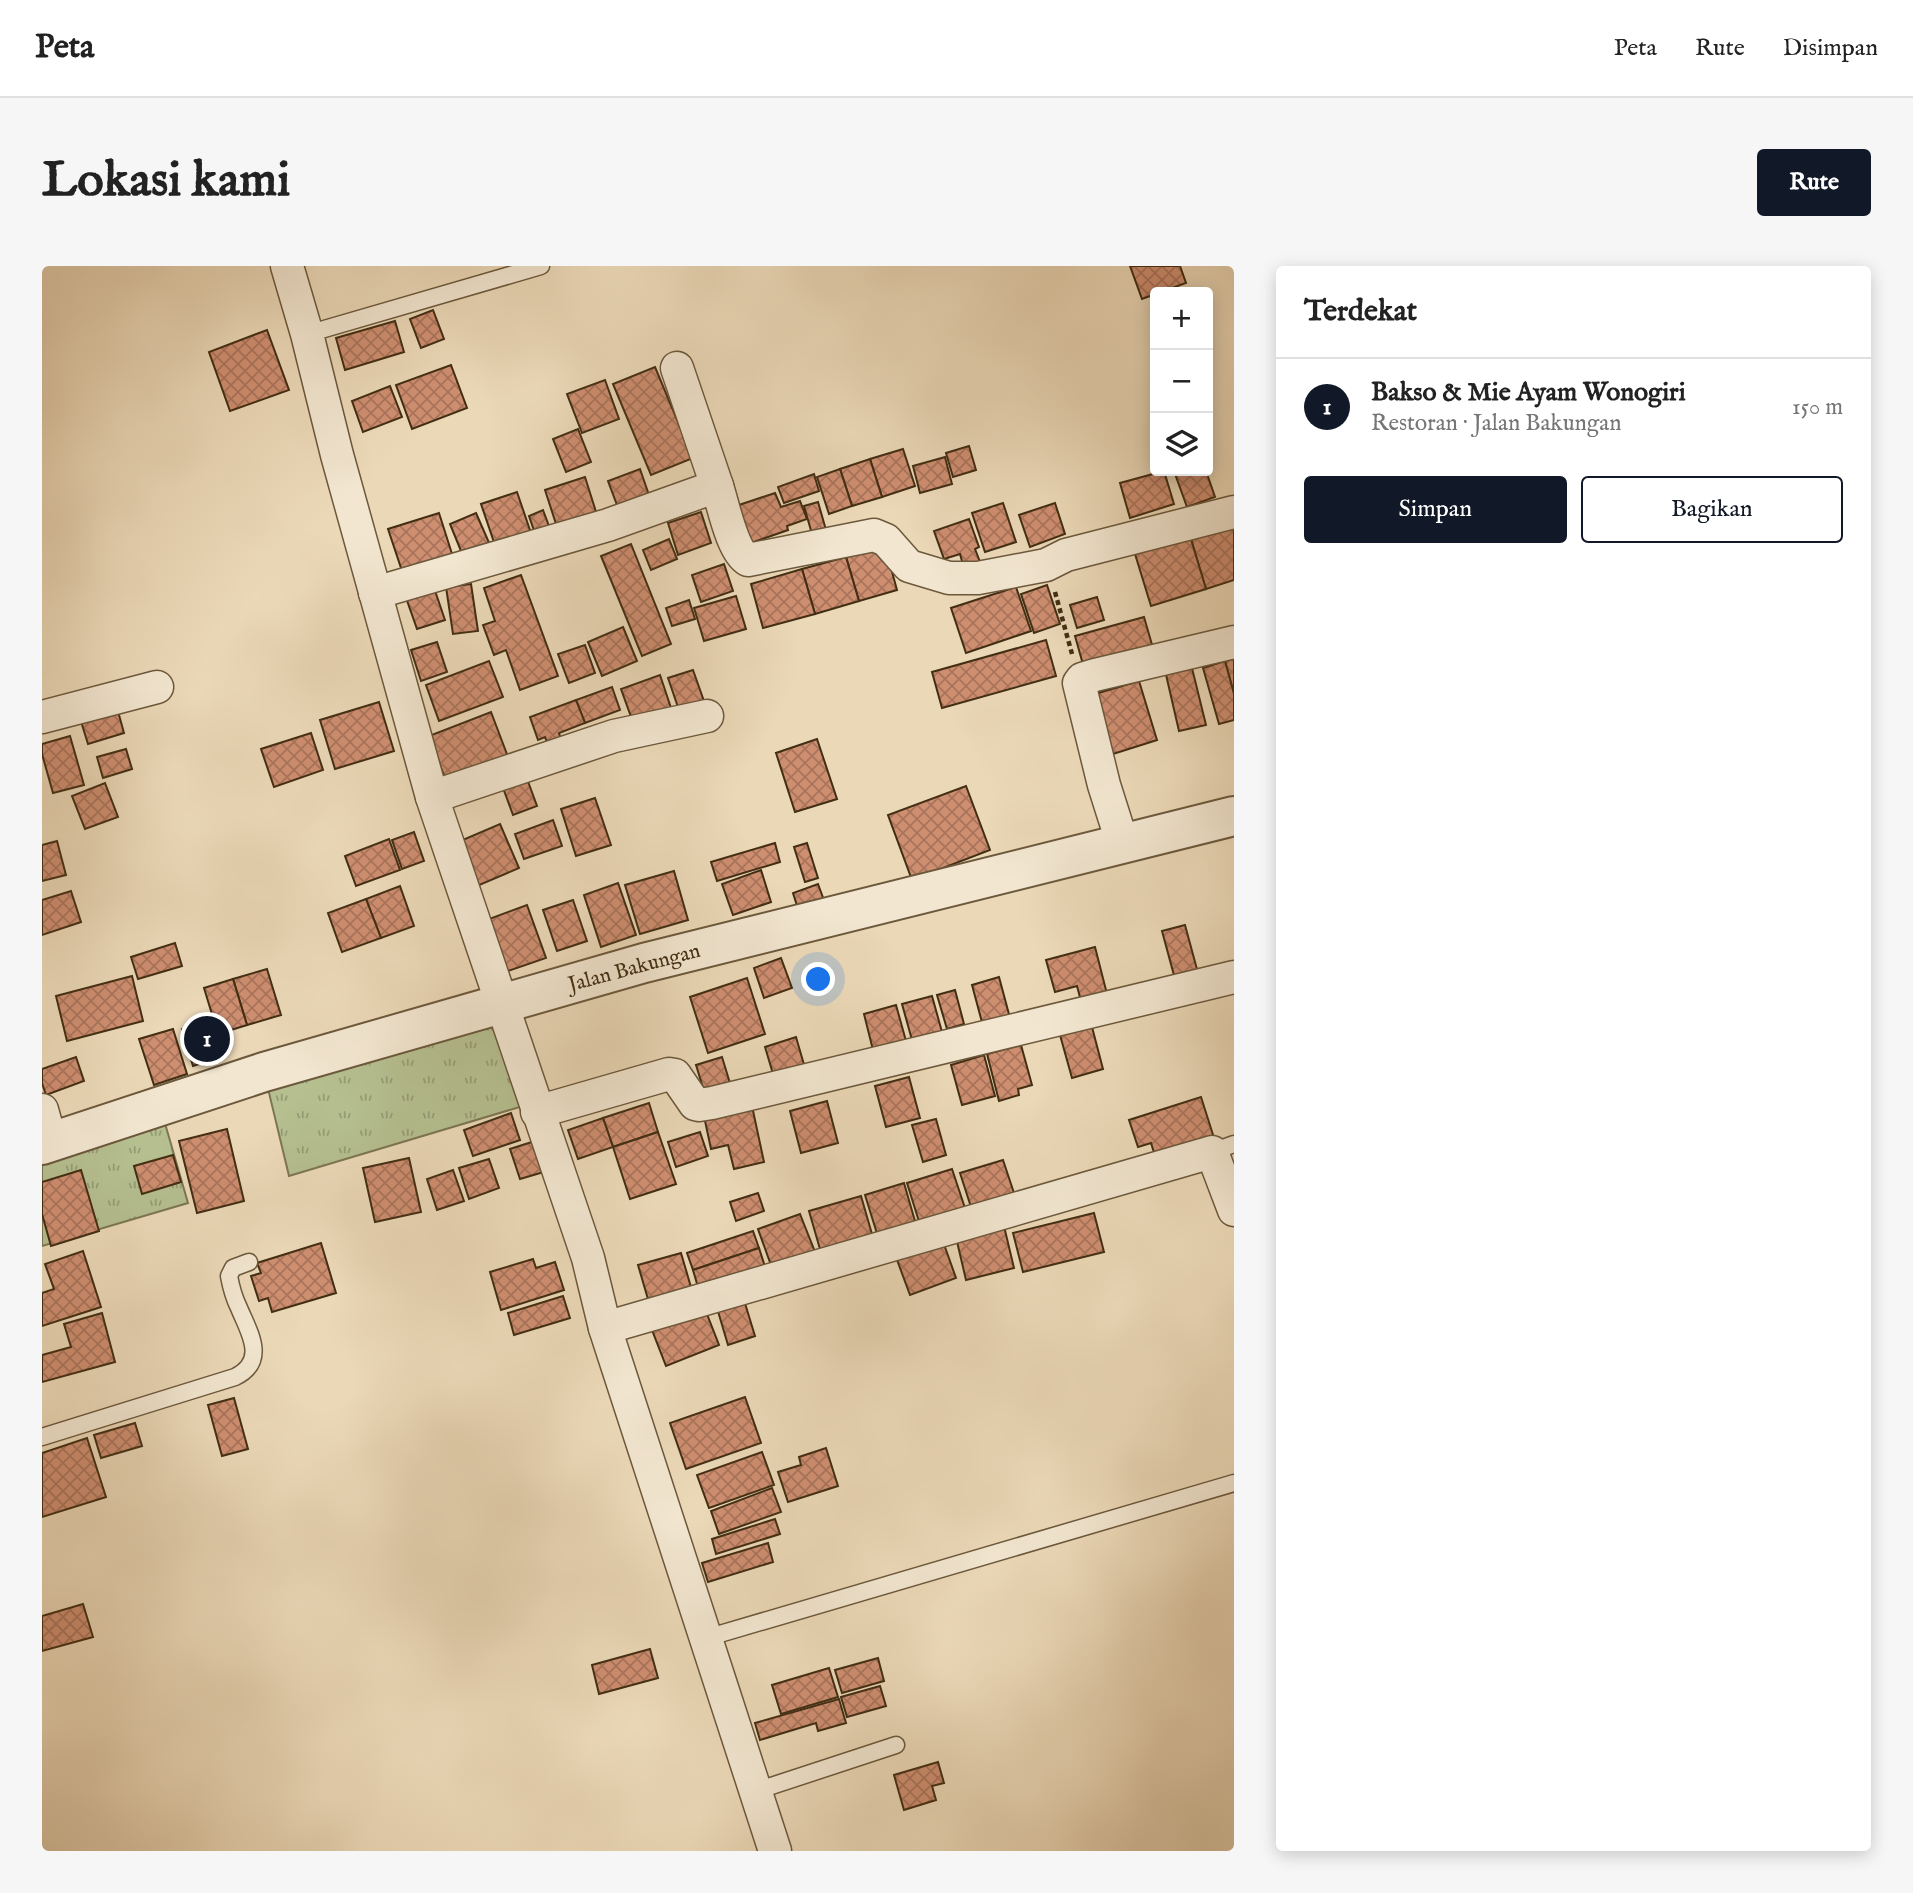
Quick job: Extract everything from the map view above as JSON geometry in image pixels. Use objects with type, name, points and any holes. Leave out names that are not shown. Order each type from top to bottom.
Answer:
[{"type":"street","points":[[287,266],[432,797],[587,1258],[605,1328],[775,1851]]},
{"type":"street","points":[[677,368],[733,537],[742,557],[748,560],[874,535],[886,540],[909,566],[949,578],[978,578],[1046,565],[1066,555],[1234,512]]},
{"type":"street","points":[[375,593],[608,525],[717,486]]},
{"type":"street","points":[[1123,845],[1104,785],[1079,683],[1094,676],[1234,642]]},
{"type":"street","points":[[42,717],[158,687]]},
{"type":"street","points":[[432,797],[614,736],[707,716]]},
{"type":"street","name":"Jalan Bakungan","points":[[45,1132],[644,963],[1234,816]]},
{"type":"street","points":[[537,1112],[670,1074],[675,1076],[695,1104],[712,1103],[1234,977]]},
{"type":"street","points":[[605,1328],[1223,1148],[1234,1210]]},
{"type":"lane","points":[[307,334],[541,266]]},
{"type":"lane","points":[[42,1437],[235,1377],[247,1370],[254,1349],[229,1276],[233,1268],[249,1262]]},
{"type":"lane","points":[[706,1639],[1234,1483]]},
{"type":"lane","points":[[756,1791],[896,1745]]},
{"type":"path","points":[[1046,565],[1074,662]]},
{"type":"green space","points":[[498,990],[533,1103],[289,1176],[264,1072]]},
{"type":"green space","points":[[160,1106],[188,1203],[42,1246],[42,1145]]},
{"type":"building","points":[[1130,266],[1180,266],[1186,283],[1175,287],[1150,287],[1150,296],[1142,299]]},
{"type":"building","points":[[433,310],[444,339],[421,348],[410,319]]},
{"type":"building","points":[[395,321],[404,352],[345,370],[336,338]]},
{"type":"building","points":[[267,330],[289,390],[230,411],[209,352]]},
{"type":"building","points":[[451,365],[467,408],[412,429],[396,385]]},
{"type":"building","points":[[655,367],[693,458],[651,475],[613,384]]},
{"type":"building","points":[[605,380],[619,419],[582,433],[567,394]]},
{"type":"building","points":[[390,386],[402,417],[363,432],[352,401]]},
{"type":"building","points":[[578,429],[591,462],[566,472],[553,439]]},
{"type":"building","points":[[969,446],[976,470],[953,477],[946,453]]},
{"type":"building","points":[[903,449],[915,486],[882,497],[870,459]]},
{"type":"building","points":[[945,457],[952,484],[920,493],[913,466]]},
{"type":"building","points":[[870,459],[882,497],[852,506],[840,469]]},
{"type":"building","points":[[640,469],[651,501],[620,513],[608,481]]},
{"type":"building","points":[[840,469],[852,506],[829,514],[817,477]]},
{"type":"building","points":[[814,474],[819,491],[784,503],[778,487]]},
{"type":"building","points":[[1150,475],[1166,476],[1174,504],[1130,518],[1120,483]]},
{"type":"building","points":[[1176,476],[1208,476],[1215,497],[1187,507]]},
{"type":"building","points":[[585,477],[597,515],[557,527],[545,490]]},
{"type":"building","points":[[517,492],[533,539],[497,551],[481,504]]},
{"type":"building","points":[[775,493],[781,507],[800,501],[807,519],[787,526],[788,530],[751,543],[739,505]]},
{"type":"building","points":[[818,502],[826,530],[812,534],[804,506]]},
{"type":"building","points":[[1003,503],[1016,542],[985,552],[972,513]]},
{"type":"building","points":[[1055,503],[1065,534],[1030,547],[1019,515]]},
{"type":"building","points":[[543,510],[553,537],[538,542],[529,516]]},
{"type":"building","points":[[701,512],[711,543],[678,555],[668,523]]},
{"type":"building","points":[[439,513],[453,557],[403,574],[388,529]]},
{"type":"building","points":[[476,513],[490,545],[463,556],[450,524]]},
{"type":"building","points":[[969,519],[979,547],[975,549],[980,562],[964,568],[960,554],[944,559],[934,531]]},
{"type":"building","points":[[1234,523],[1234,580],[1206,589],[1190,536]]},
{"type":"building","points":[[1190,536],[1206,589],[1151,606],[1135,554]]},
{"type":"building","points":[[669,539],[677,559],[651,570],[643,550]]},
{"type":"building","points":[[631,544],[671,644],[642,656],[601,556]]},
{"type":"building","points":[[885,546],[897,590],[859,601],[846,557]]},
{"type":"building","points":[[846,557],[859,601],[815,614],[802,569]]},
{"type":"building","points":[[724,564],[733,591],[701,602],[692,575]]},
{"type":"building","points":[[802,569],[815,614],[763,628],[751,584]]},
{"type":"building","points":[[521,575],[558,676],[520,690],[506,650],[494,655],[483,625],[495,621],[484,588]]},
{"type":"building","points":[[431,579],[445,620],[417,629],[403,589]]},
{"type":"building","points":[[471,584],[478,631],[453,634],[446,587]]},
{"type":"building","points":[[1047,585],[1060,624],[1034,633],[1021,594]]},
{"type":"building","points":[[1016,587],[1031,631],[966,653],[951,608]]},
{"type":"building","points":[[736,596],[746,629],[704,641],[694,608]]},
{"type":"building","points":[[1097,597],[1104,620],[1077,628],[1070,605]]},
{"type":"building","points":[[689,600],[695,619],[672,626],[666,608]]},
{"type":"building","points":[[1144,617],[1153,648],[1084,668],[1075,636]]},
{"type":"building","points":[[623,627],[637,661],[602,676],[588,642]]},
{"type":"building","points":[[1046,640],[1056,676],[942,708],[932,672]]},
{"type":"building","points":[[437,642],[447,672],[421,681],[411,650]]},
{"type":"building","points":[[585,645],[595,673],[569,683],[558,654]]},
{"type":"building","points":[[1234,659],[1234,694],[1225,661]]},
{"type":"building","points":[[1190,660],[1206,725],[1179,731],[1164,666]]},
{"type":"building","points":[[489,661],[503,697],[439,721],[426,685]]},
{"type":"building","points":[[1225,661],[1234,694],[1234,720],[1219,724],[1203,668]]},
{"type":"building","points":[[693,670],[706,707],[681,716],[668,678]]},
{"type":"building","points":[[660,675],[672,711],[634,725],[621,689]]},
{"type":"building","points":[[1139,681],[1157,740],[1113,754],[1095,694]]},
{"type":"building","points":[[612,687],[620,710],[585,723],[576,700]]},
{"type":"building","points":[[576,700],[585,723],[559,733],[562,744],[550,749],[545,737],[538,740],[530,717]]},
{"type":"building","points":[[379,702],[394,751],[335,769],[320,720]]},
{"type":"building","points":[[116,704],[124,733],[88,744],[79,715]]},
{"type":"building","points":[[491,712],[508,757],[446,781],[429,736]]},
{"type":"building","points":[[311,733],[323,770],[274,787],[261,749]]},
{"type":"building","points":[[70,736],[84,785],[53,793],[42,754],[42,744]]},
{"type":"building","points":[[817,739],[837,799],[795,812],[776,753]]},
{"type":"building","points":[[126,749],[132,769],[103,778],[97,757]]},
{"type":"building","points":[[526,776],[537,806],[513,815],[502,785]]},
{"type":"building","points":[[105,783],[118,817],[85,829],[72,796]]},
{"type":"building","points":[[966,786],[990,850],[912,880],[888,815]]},
{"type":"building","points":[[595,798],[611,845],[576,856],[561,809]]},
{"type":"building","points":[[553,820],[562,846],[524,859],[515,834]]},
{"type":"building","points":[[500,824],[519,868],[477,886],[458,842]]},
{"type":"building","points":[[414,832],[424,861],[402,869],[392,840]]},
{"type":"building","points":[[389,839],[400,870],[356,886],[345,856]]},
{"type":"building","points":[[57,841],[66,875],[42,881],[42,845]]},
{"type":"building","points":[[775,843],[780,862],[717,881],[711,862]]},
{"type":"building","points":[[807,843],[818,878],[805,882],[794,847]]},
{"type":"building","points":[[761,870],[771,902],[733,915],[722,884]]},
{"type":"building","points":[[674,871],[688,920],[640,934],[625,885]]},
{"type":"building","points":[[618,883],[636,935],[601,947],[584,895]]},
{"type":"building","points":[[818,884],[826,906],[800,915],[793,893]]},
{"type":"building","points":[[400,886],[414,926],[381,938],[366,899]]},
{"type":"building","points":[[71,891],[81,922],[42,935],[42,900]]},
{"type":"building","points":[[366,899],[381,938],[342,952],[328,913]]},
{"type":"building","points":[[573,900],[587,941],[557,951],[543,910]]},
{"type":"building","points":[[527,905],[546,958],[499,974],[481,922]]},
{"type":"building","points":[[1185,925],[1198,973],[1175,979],[1162,931]]},
{"type":"building","points":[[175,943],[182,966],[138,979],[131,957]]},
{"type":"building","points":[[1095,947],[1107,994],[1081,1001],[1077,986],[1055,992],[1046,960]]},
{"type":"building","points":[[781,958],[792,988],[764,998],[754,968]]},
{"type":"building","points":[[267,969],[281,1015],[247,1025],[233,979]]},
{"type":"building","points":[[132,976],[143,1021],[67,1041],[56,996]]},
{"type":"building","points":[[999,977],[1010,1018],[983,1026],[972,985]]},
{"type":"building","points":[[747,978],[765,1034],[708,1053],[690,997]]},
{"type":"building","points":[[233,979],[247,1025],[218,1034],[204,988]]},
{"type":"building","points":[[955,990],[964,1024],[947,1029],[937,995]]},
{"type":"building","points":[[932,996],[942,1032],[912,1040],[902,1004]]},
{"type":"building","points":[[896,1005],[906,1041],[873,1050],[864,1014]]},
{"type":"building","points":[[210,1019],[221,1057],[193,1066],[182,1029]]},
{"type":"building","points":[[1092,1027],[1103,1069],[1072,1078],[1060,1035]]},
{"type":"building","points":[[173,1029],[187,1074],[154,1085],[139,1039]]},
{"type":"building","points":[[796,1037],[807,1075],[776,1084],[765,1047]]},
{"type":"building","points":[[1021,1045],[1032,1085],[1018,1089],[1019,1095],[999,1101],[987,1054]]},
{"type":"building","points":[[984,1055],[995,1096],[962,1105],[951,1065]]},
{"type":"building","points":[[76,1057],[84,1081],[46,1095],[42,1083],[42,1069]]},
{"type":"building","points":[[722,1057],[733,1093],[707,1101],[696,1065]]},
{"type":"building","points":[[909,1077],[920,1118],[886,1127],[875,1086]]},
{"type":"building","points":[[1201,1097],[1215,1141],[1156,1159],[1151,1143],[1138,1147],[1129,1120]]},
{"type":"building","points":[[827,1101],[838,1143],[801,1153],[790,1111]]},
{"type":"building","points":[[649,1103],[658,1132],[613,1147],[603,1118]]},
{"type":"building","points":[[752,1106],[764,1162],[734,1169],[728,1145],[711,1149],[704,1116]]},
{"type":"building","points":[[511,1113],[520,1140],[473,1156],[464,1130]]},
{"type":"building","points":[[603,1118],[613,1147],[578,1159],[568,1130]]},
{"type":"building","points":[[936,1119],[946,1155],[923,1162],[912,1125]]},
{"type":"building","points":[[227,1129],[244,1201],[197,1213],[179,1141]]},
{"type":"building","points":[[658,1132],[676,1184],[630,1199],[613,1147]]},
{"type":"building","points":[[700,1132],[708,1156],[676,1167],[668,1142]]},
{"type":"building","points":[[538,1140],[547,1171],[520,1179],[510,1149]]},
{"type":"building","points":[[173,1155],[181,1182],[142,1194],[134,1166]]},
{"type":"building","points":[[409,1158],[421,1212],[375,1222],[363,1168]]},
{"type":"building","points":[[489,1159],[499,1188],[469,1199],[459,1168]]},
{"type":"building","points":[[1003,1160],[1014,1193],[971,1207],[960,1173]]},
{"type":"building","points":[[952,1169],[967,1214],[921,1228],[907,1183]]},
{"type":"building","points":[[81,1170],[99,1231],[51,1246],[42,1214],[42,1182]]},
{"type":"building","points":[[453,1170],[464,1201],[437,1210],[427,1179]]},
{"type":"building","points":[[904,1183],[917,1228],[879,1240],[865,1195]]},
{"type":"building","points":[[758,1193],[764,1211],[736,1221],[730,1202]]},
{"type":"building","points":[[861,1196],[874,1241],[822,1256],[809,1211]]},
{"type":"building","points":[[1094,1213],[1104,1252],[1023,1272],[1013,1233]]},
{"type":"building","points":[[800,1214],[815,1252],[772,1268],[758,1229]]},
{"type":"building","points":[[1003,1222],[1014,1268],[966,1280],[955,1233]]},
{"type":"building","points":[[753,1231],[759,1248],[693,1270],[687,1253]]},
{"type":"building","points":[[940,1233],[956,1278],[910,1295],[893,1249]]},
{"type":"building","points":[[321,1243],[336,1293],[272,1312],[268,1298],[259,1301],[251,1276],[261,1273],[257,1263]]},
{"type":"building","points":[[759,1248],[767,1273],[700,1294],[693,1270]]},
{"type":"building","points":[[83,1251],[101,1307],[42,1326],[42,1293],[54,1289],[45,1264]]},
{"type":"building","points":[[681,1253],[693,1294],[650,1306],[638,1265]]},
{"type":"building","points":[[533,1259],[536,1268],[555,1262],[564,1290],[501,1310],[490,1272]]},
{"type":"building","points":[[563,1296],[570,1318],[514,1335],[508,1313]]},
{"type":"building","points":[[744,1300],[755,1336],[728,1345],[717,1308]]},
{"type":"building","points":[[705,1309],[719,1345],[666,1366],[652,1330]]},
{"type":"building","points":[[102,1313],[115,1362],[42,1382],[42,1355],[71,1347],[64,1324]]},
{"type":"building","points":[[745,1397],[761,1443],[686,1469],[670,1423]]},
{"type":"building","points":[[234,1398],[248,1449],[222,1456],[208,1405]]},
{"type":"building","points":[[135,1423],[142,1446],[101,1458],[94,1435]]},
{"type":"building","points":[[87,1438],[106,1497],[42,1517],[42,1453]]},
{"type":"building","points":[[826,1448],[838,1486],[788,1502],[778,1472],[801,1465],[799,1457]]},
{"type":"building","points":[[762,1452],[774,1485],[709,1508],[697,1475]]},
{"type":"building","points":[[772,1488],[781,1512],[719,1534],[711,1511]]},
{"type":"building","points":[[775,1519],[780,1534],[716,1554],[712,1539]]},
{"type":"building","points":[[768,1543],[773,1562],[708,1582],[702,1563]]},
{"type":"building","points":[[83,1604],[93,1637],[42,1651],[42,1616]]},
{"type":"building","points":[[650,1649],[658,1678],[599,1694],[592,1665]]},
{"type":"building","points":[[878,1658],[884,1681],[842,1693],[835,1670]]},
{"type":"building","points":[[829,1668],[838,1697],[781,1714],[772,1685]]},
{"type":"building","points":[[880,1686],[886,1706],[847,1717],[841,1697]]},
{"type":"building","points":[[839,1699],[846,1723],[818,1731],[816,1723],[760,1740],[755,1723]]},
{"type":"building","points":[[938,1762],[944,1783],[932,1786],[936,1800],[904,1810],[894,1775]]},
{"type":"place","name":"Bakso & Mie Ayam Wonogiri","points":[[207,1039]]}]
